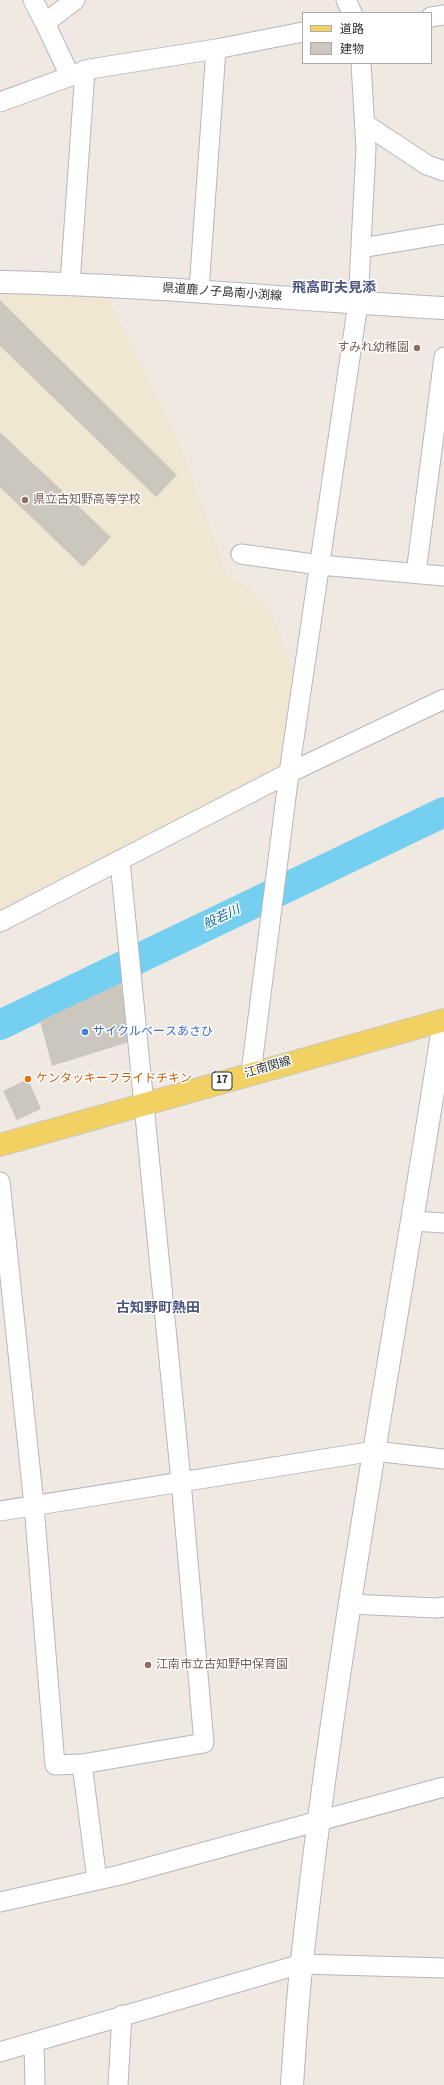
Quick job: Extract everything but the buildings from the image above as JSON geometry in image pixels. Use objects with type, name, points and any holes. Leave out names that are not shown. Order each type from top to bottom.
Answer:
[{"type":"main road","name":"江南関線","points":[[0,1145],[251,1073],[444,1020]]},
{"type":"street","points":[[33,0],[45,23],[78,73],[70,284]]},
{"type":"street","points":[[45,23],[75,0]]},
{"type":"street","points":[[346,0],[352,12]]},
{"type":"street","points":[[432,17],[444,15]]},
{"type":"street","points":[[0,102],[78,73],[302,32]]},
{"type":"street","points":[[199,290],[216,49]]},
{"type":"street","points":[[251,1073],[290,773],[358,303],[366,149],[361,64]]},
{"type":"street","points":[[365,124],[427,164],[444,171]]},
{"type":"street","points":[[361,248],[444,234]]},
{"type":"street","name":"県道鹿ノ子島南小渕線","points":[[0,282],[199,290],[358,303],[444,308]]},
{"type":"street","points":[[416,573],[444,356]]},
{"type":"street","points":[[241,554],[320,564],[444,576]]},
{"type":"street","points":[[0,922],[290,773],[444,699]]},
{"type":"street","points":[[0,1182],[34,1505],[55,1765],[82,1764],[204,1743],[181,1481],[120,861]]},
{"type":"street","points":[[292,2085],[301,1964],[318,1822],[374,1451],[413,1221],[444,1020]]},
{"type":"street","points":[[413,1221],[444,1223]]},
{"type":"street","points":[[0,1511],[374,1451],[444,1459]]},
{"type":"street","points":[[350,1604],[436,1608],[444,1607]]},
{"type":"street","points":[[82,1764],[97,1880]]},
{"type":"street","points":[[0,1902],[97,1880],[444,1788]]},
{"type":"street","points":[[0,2052],[34,2043],[122,2015],[301,1964],[444,1968]]},
{"type":"street","points":[[118,2085],[122,2015]]},
{"type":"street","points":[[34,2043],[35,2085]]},
{"type":"shaded area","points":[[0,287],[105,291],[178,439],[227,575],[249,588],[273,616],[297,678],[284,768],[0,914]]},
{"type":"waterway","name":"般若川","points":[[0,1025],[444,812]]},
{"type":"place","name":"すみれ幼稚園","points":[[417,348]]},
{"type":"place","name":"県立古知野高等学校","points":[[25,500]]},
{"type":"place","name":"サイクルベースあさひ","points":[[85,1032]]},
{"type":"place","name":"ケンタッキーフライドチキン","points":[[28,1079]]},
{"type":"place","name":"江南市立古知野中保育園","points":[[148,1665]]},
{"type":"district","name":"飛高町夫見添","points":[[334,289]]},
{"type":"district","name":"古知野町熱田","points":[[158,1309]]}]
